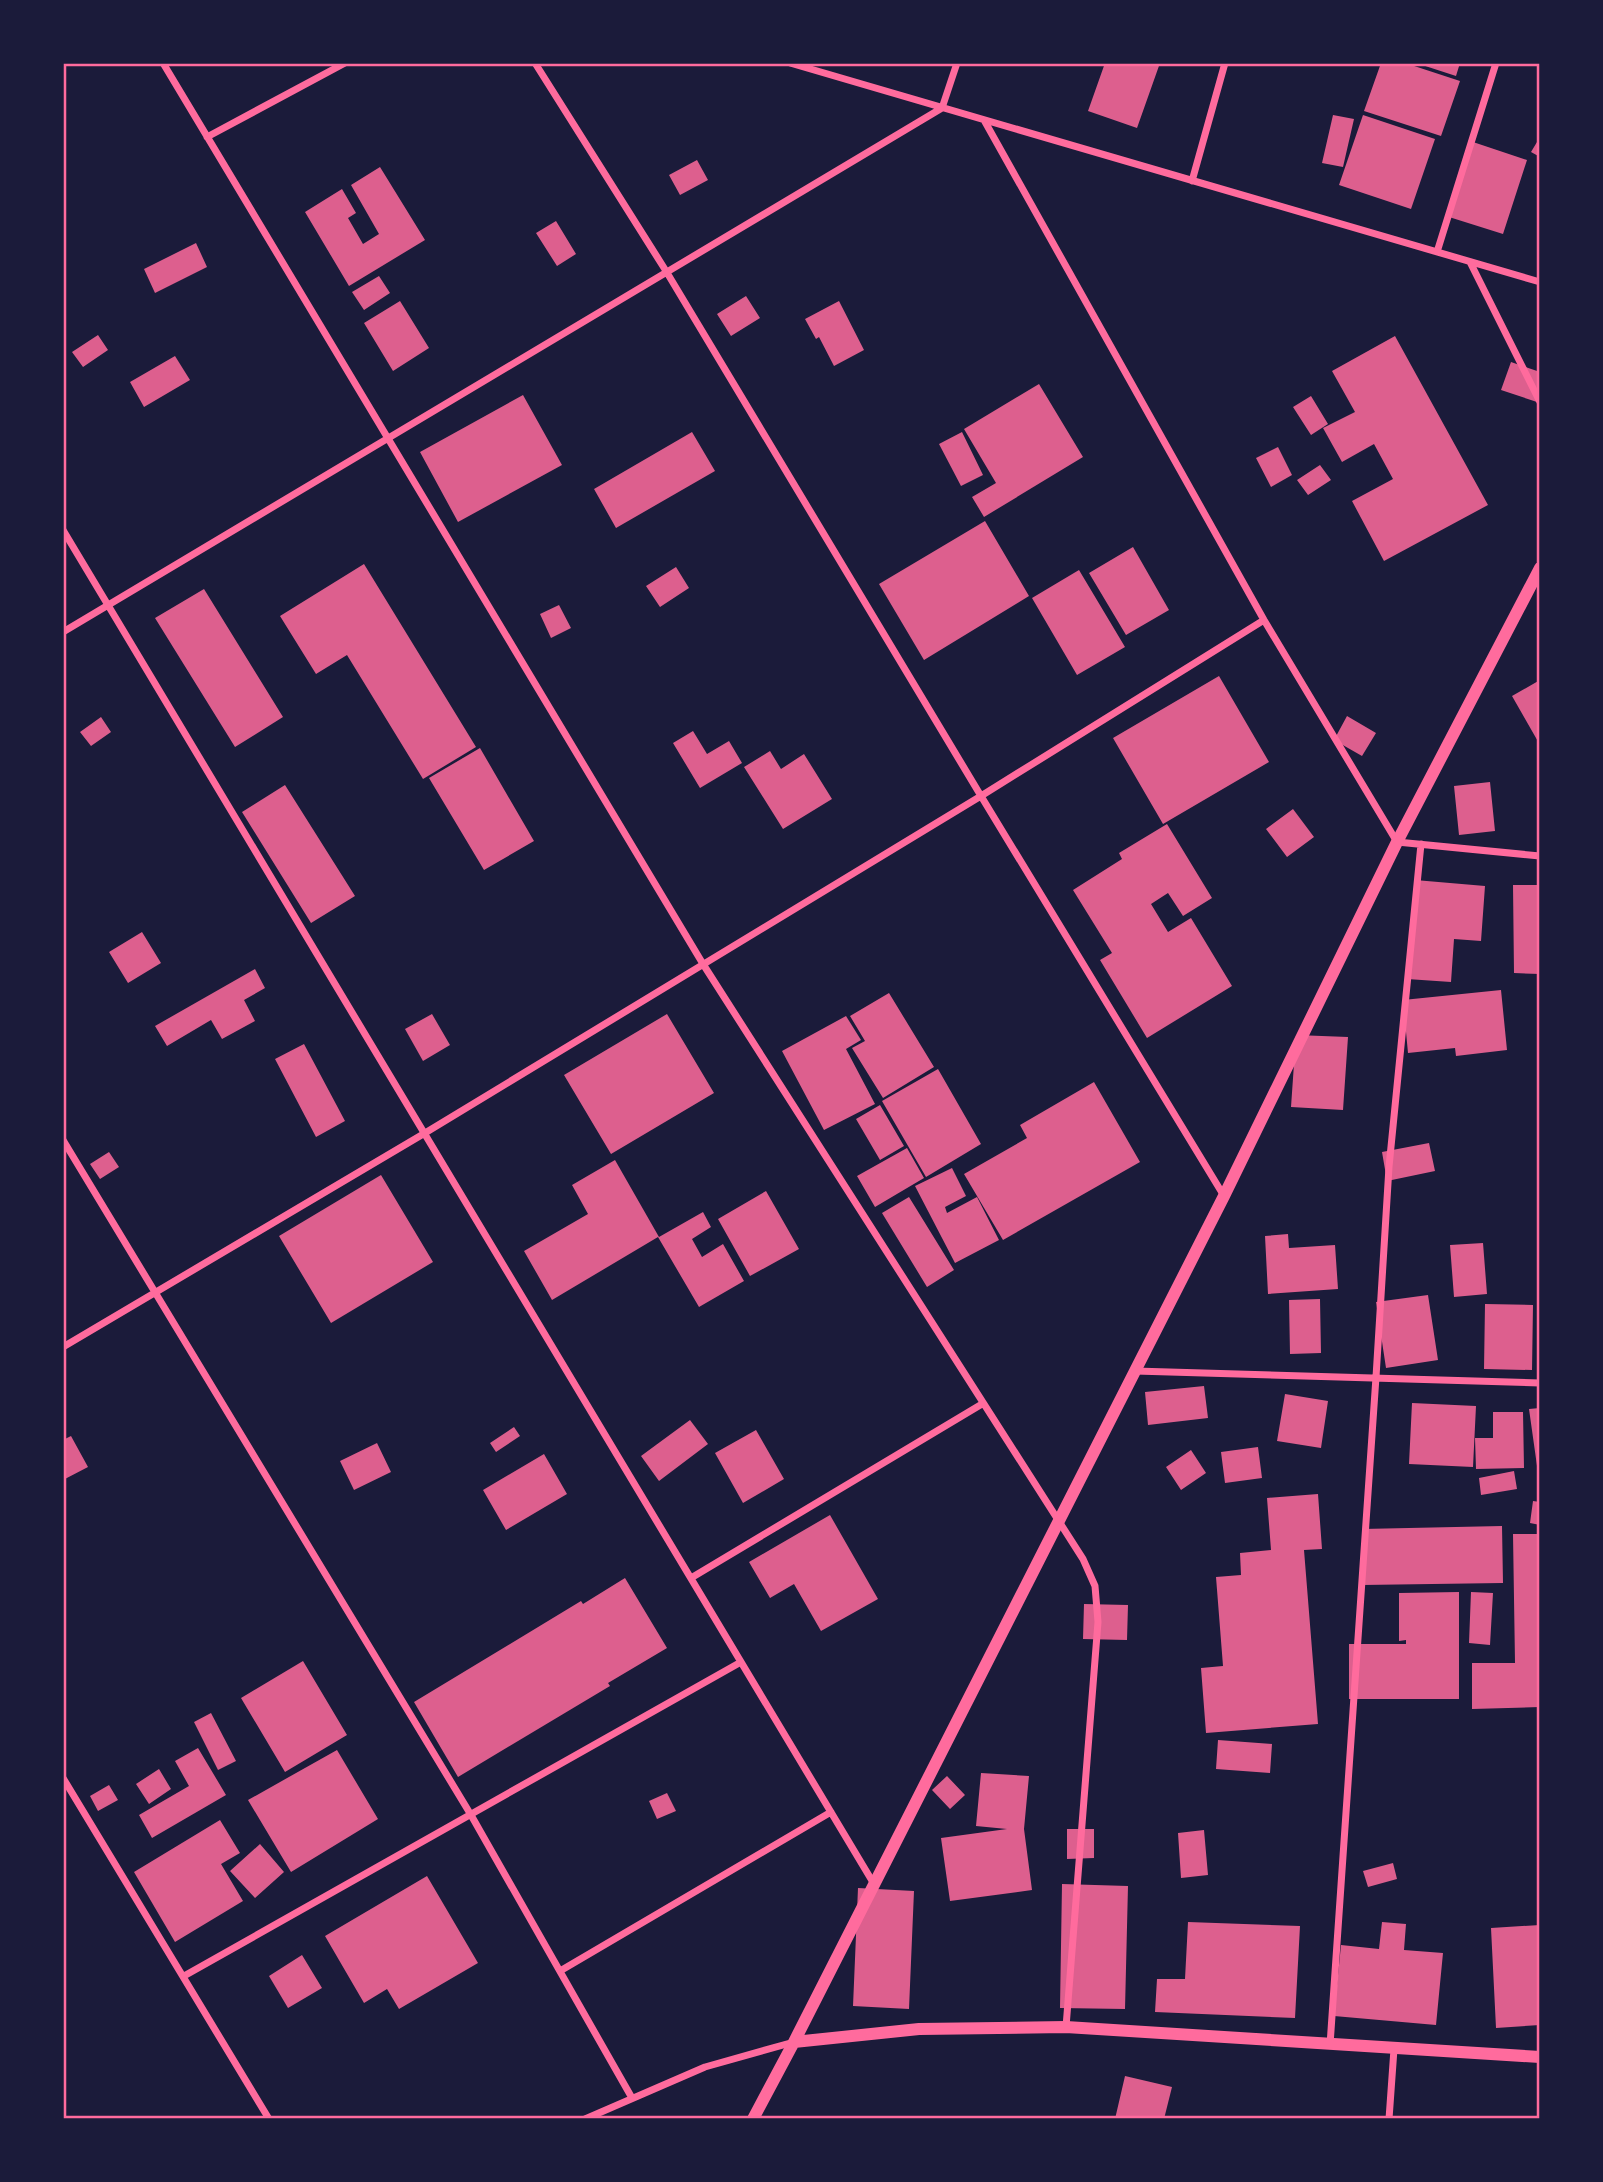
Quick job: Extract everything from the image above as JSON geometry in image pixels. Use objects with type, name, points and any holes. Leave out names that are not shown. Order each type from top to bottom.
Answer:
[{"type":"street","points":[[163,63],[703,964],[1083,1559],[1096,1586],[1098,1622],[1066,2027]]},
{"type":"street","points":[[207,137],[345,63]]},
{"type":"street","points":[[534,63],[666,271],[1224,1196]]},
{"type":"street","points":[[790,63],[1540,282]]},
{"type":"street","points":[[63,632],[942,108],[957,63]]},
{"type":"street","points":[[1192,181],[1225,63]]},
{"type":"street","points":[[1437,252],[1496,63]]},
{"type":"street","points":[[984,120],[1264,620],[1397,842]]},
{"type":"street","points":[[1470,262],[1540,402]]},
{"type":"street","points":[[63,530],[874,1884]]},
{"type":"street","points":[[753,2119],[1224,1196],[1397,842],[1540,568]]},
{"type":"street","points":[[63,1347],[425,1133],[981,796],[1264,620]]},
{"type":"street","points":[[1397,842],[1540,856]]},
{"type":"street","points":[[1330,2045],[1389,1167],[1421,844]]},
{"type":"street","points":[[63,1140],[471,1815],[632,2098]]},
{"type":"street","points":[[1135,1371],[1540,1383]]},
{"type":"street","points":[[691,1578],[982,1404]]},
{"type":"street","points":[[184,1976],[741,1662]]},
{"type":"street","points":[[63,1778],[269,2119]]},
{"type":"street","points":[[560,1972],[831,1812]]},
{"type":"street","points":[[585,2119],[705,2067],[794,2042],[919,2029],[1066,2027],[1540,2057]]},
{"type":"street","points":[[1389,2119],[1394,2049]]},
{"type":"building","points":[[1105,63],[1160,63],[1137,128],[1088,111]]},
{"type":"building","points":[[1381,63],[1405,63],[1460,81],[1441,136],[1364,111]]},
{"type":"building","points":[[1416,63],[1460,63],[1456,76]]},
{"type":"building","points":[[1333,115],[1354,119],[1343,167],[1322,163]]},
{"type":"building","points":[[1363,115],[1435,139],[1411,209],[1339,185]]},
{"type":"building","points":[[1540,137],[1540,157],[1531,152]]},
{"type":"building","points":[[1473,142],[1527,160],[1503,234],[1449,217]]},
{"type":"building","points":[[697,160],[708,180],[680,195],[669,175]]},
{"type":"building","points":[[380,167],[425,240],[349,286],[305,212],[342,189],[356,213],[348,218],[363,244],[379,234],[351,185]]},
{"type":"building","points":[[556,221],[576,254],[557,266],[536,233]]},
{"type":"building","points":[[196,243],[207,267],[155,293],[144,269]]},
{"type":"building","points":[[379,276],[390,293],[364,310],[352,292]]},
{"type":"building","points":[[746,296],[760,318],[731,336],[717,314]]},
{"type":"building","points":[[400,301],[429,348],[393,371],[364,323]]},
{"type":"building","points":[[839,301],[864,350],[834,366],[819,337],[816,339],[805,319]]},
{"type":"building","points":[[98,335],[108,350],[83,367],[72,352]]},
{"type":"building","points":[[1395,336],[1488,505],[1384,561],[1352,501],[1393,479],[1374,444],[1342,462],[1323,428],[1355,412],[1332,371]]},
{"type":"building","points":[[175,356],[190,380],[144,407],[130,382]]},
{"type":"building","points":[[1511,362],[1540,372],[1537,402],[1501,390]]},
{"type":"building","points":[[1039,384],[1083,457],[984,517],[972,497],[996,483],[964,429]]},
{"type":"building","points":[[523,395],[562,465],[458,522],[420,452]]},
{"type":"building","points":[[1311,396],[1328,424],[1311,435],[1293,407]]},
{"type":"building","points":[[692,432],[715,471],[616,528],[594,489]]},
{"type":"building","points":[[962,432],[983,475],[961,486],[939,444]]},
{"type":"building","points":[[1278,447],[1292,475],[1271,487],[1256,458]]},
{"type":"building","points":[[1320,465],[1331,480],[1308,495],[1297,480]]},
{"type":"building","points":[[985,521],[1029,596],[924,660],[879,584]]},
{"type":"building","points":[[1133,547],[1169,610],[1126,635],[1089,573]]},
{"type":"building","points":[[364,564],[476,747],[423,779],[347,655],[316,674],[280,616]]},
{"type":"building","points":[[676,567],[689,588],[660,607],[646,586]]},
{"type":"building","points":[[1079,570],[1125,647],[1077,675],[1032,598]]},
{"type":"building","points":[[204,589],[283,717],[235,747],[155,618]]},
{"type":"building","points":[[559,605],[571,628],[551,638],[540,614]]},
{"type":"building","points":[[1219,676],[1269,762],[1163,824],[1113,738]]},
{"type":"building","points":[[1540,680],[1540,745],[1512,696]]},
{"type":"building","points":[[1347,716],[1376,733],[1362,756],[1334,740]]},
{"type":"building","points":[[101,717],[111,732],[91,746],[80,732]]},
{"type":"building","points":[[693,731],[707,754],[729,741],[742,763],[700,788],[673,743]]},
{"type":"building","points":[[480,748],[534,841],[484,870],[429,778]]},
{"type":"building","points":[[770,751],[781,769],[804,754],[832,799],[783,829],[744,767]]},
{"type":"building","points":[[1490,782],[1495,831],[1459,835],[1454,786]]},
{"type":"building","points":[[285,785],[355,896],[311,923],[242,812]]},
{"type":"building","points":[[1293,809],[1314,837],[1287,857],[1266,829]]},
{"type":"building","points":[[1167,824],[1212,898],[1183,916],[1168,893],[1151,904],[1168,932],[1191,918],[1232,986],[1147,1038],[1100,960],[1112,953],[1073,890],[1122,859],[1119,853]]},
{"type":"building","points":[[1415,880],[1485,886],[1481,941],[1454,939],[1451,982],[1407,979]]},
{"type":"building","points":[[1513,885],[1540,885],[1540,974],[1514,973]]},
{"type":"building","points":[[142,932],[161,963],[128,983],[109,952]]},
{"type":"building","points":[[255,969],[265,988],[244,1000],[255,1021],[222,1039],[211,1020],[167,1046],[155,1026]]},
{"type":"building","points":[[1501,990],[1507,1050],[1456,1056],[1455,1048],[1408,1053],[1403,1000]]},
{"type":"building","points":[[889,993],[934,1067],[883,1098],[852,1048],[865,1041],[850,1016]]},
{"type":"building","points":[[432,1014],[450,1045],[423,1061],[405,1029]]},
{"type":"building","points":[[667,1014],[714,1093],[611,1154],[564,1075]]},
{"type":"building","points":[[846,1016],[861,1040],[846,1049],[875,1104],[824,1130],[782,1051]]},
{"type":"building","points":[[1296,1035],[1348,1037],[1343,1110],[1291,1107]]},
{"type":"building","points":[[304,1044],[345,1121],[316,1137],[275,1059]]},
{"type":"building","points":[[938,1069],[981,1144],[926,1177],[882,1101]]},
{"type":"building","points":[[1094,1082],[1140,1162],[1003,1240],[964,1174],[1027,1138],[1020,1125]]},
{"type":"building","points":[[880,1105],[904,1146],[880,1160],[856,1119]]},
{"type":"building","points":[[1429,1143],[1435,1171],[1387,1181],[1382,1152]]},
{"type":"building","points":[[907,1148],[924,1178],[875,1207],[857,1176]]},
{"type":"building","points":[[109,1152],[119,1167],[100,1179],[90,1164]]},
{"type":"building","points":[[615,1160],[659,1237],[703,1212],[711,1227],[692,1239],[702,1257],[723,1244],[744,1281],[699,1307],[658,1237],[552,1300],[524,1251],[588,1214],[572,1185]]},
{"type":"building","points":[[952,1168],[966,1196],[945,1207],[947,1213],[977,1197],[999,1240],[955,1263],[915,1186]]},
{"type":"building","points":[[381,1175],[433,1262],[331,1323],[279,1236]]},
{"type":"building","points":[[766,1191],[799,1249],[750,1276],[718,1219]]},
{"type":"building","points":[[909,1197],[954,1270],[927,1287],[882,1213]]},
{"type":"building","points":[[1288,1234],[1289,1248],[1335,1245],[1338,1289],[1268,1294],[1265,1236]]},
{"type":"building","points":[[1483,1243],[1487,1294],[1454,1297],[1450,1245]]},
{"type":"building","points":[[1428,1295],[1438,1360],[1386,1368],[1376,1302]]},
{"type":"building","points":[[1320,1299],[1321,1353],[1290,1354],[1289,1300]]},
{"type":"building","points":[[1485,1304],[1533,1305],[1532,1370],[1484,1369]]},
{"type":"building","points":[[1204,1386],[1208,1418],[1148,1425],[1145,1392]]},
{"type":"building","points":[[1285,1394],[1328,1401],[1321,1448],[1277,1441]]},
{"type":"building","points":[[1412,1403],[1476,1406],[1473,1467],[1409,1464]]},
{"type":"building","points":[[1540,1408],[1540,1473],[1538,1473],[1529,1409]]},
{"type":"building","points":[[1493,1412],[1523,1412],[1524,1468],[1476,1469],[1475,1438],[1493,1438]]},
{"type":"building","points":[[690,1420],[708,1444],[659,1481],[641,1456]]},
{"type":"building","points":[[514,1427],[520,1436],[496,1452],[490,1443]]},
{"type":"building","points":[[756,1430],[784,1479],[743,1503],[715,1453]]},
{"type":"building","points":[[71,1436],[88,1467],[63,1480],[63,1440]]},
{"type":"building","points":[[377,1443],[391,1472],[354,1490],[340,1461]]},
{"type":"building","points":[[1258,1447],[1262,1478],[1225,1483],[1221,1452]]},
{"type":"building","points":[[1191,1450],[1206,1473],[1181,1490],[1166,1467]]},
{"type":"building","points":[[544,1454],[567,1494],[506,1530],[483,1490]]},
{"type":"building","points":[[1514,1471],[1517,1489],[1481,1495],[1479,1478]]},
{"type":"building","points":[[1318,1494],[1322,1549],[1304,1550],[1318,1724],[1206,1733],[1201,1668],[1223,1666],[1216,1577],[1241,1575],[1240,1553],[1271,1550],[1267,1498]]},
{"type":"building","points":[[1533,1501],[1540,1502],[1540,1525],[1530,1523]]},
{"type":"building","points":[[830,1515],[878,1599],[821,1631],[794,1584],[770,1598],[749,1562]]},
{"type":"building","points":[[1502,1526],[1503,1583],[1362,1585],[1362,1529]]},
{"type":"building","points":[[1513,1534],[1540,1534],[1540,1707],[1472,1709],[1472,1663],[1515,1663]]},
{"type":"building","points":[[625,1578],[667,1648],[608,1683],[610,1686],[458,1777],[414,1702],[581,1601],[583,1604]]},
{"type":"building","points":[[1459,1592],[1459,1699],[1349,1699],[1349,1644],[1406,1644],[1406,1640],[1399,1641],[1399,1593]]},
{"type":"building","points":[[1471,1592],[1493,1593],[1490,1645],[1469,1643]]},
{"type":"building","points":[[1084,1604],[1128,1605],[1127,1640],[1083,1639]]},
{"type":"building","points":[[303,1661],[347,1735],[285,1772],[241,1698]]},
{"type":"building","points":[[211,1713],[236,1761],[218,1770],[194,1722]]},
{"type":"building","points":[[1218,1740],[1272,1744],[1270,1773],[1216,1769]]},
{"type":"building","points":[[198,1748],[226,1795],[152,1838],[139,1815],[189,1786],[175,1761]]},
{"type":"building","points":[[337,1750],[378,1819],[291,1872],[248,1800]]},
{"type":"building","points":[[159,1769],[171,1789],[149,1804],[136,1784]]},
{"type":"building","points":[[981,1773],[1029,1776],[1024,1829],[1032,1890],[950,1901],[941,1838],[1007,1829],[976,1826]]},
{"type":"building","points":[[947,1776],[965,1795],[950,1809],[932,1790]]},
{"type":"building","points":[[109,1785],[118,1800],[98,1811],[90,1796]]},
{"type":"building","points":[[667,1793],[676,1811],[657,1819],[649,1801]]},
{"type":"building","points":[[220,1820],[240,1853],[221,1864],[243,1901],[175,1942],[134,1872]]},
{"type":"building","points":[[1067,1829],[1094,1829],[1094,1858],[1067,1859]]},
{"type":"building","points":[[1204,1830],[1208,1875],[1181,1878],[1178,1833]]},
{"type":"building","points":[[260,1844],[284,1872],[255,1898],[230,1871]]},
{"type":"building","points":[[1393,1863],[1397,1879],[1368,1887],[1363,1871]]},
{"type":"building","points":[[427,1876],[478,1963],[399,2009],[387,1989],[364,2003],[325,1936]]},
{"type":"building","points":[[1062,1884],[1128,1886],[1125,2009],[1060,2008]]},
{"type":"building","points":[[858,1888],[914,1891],[909,2009],[853,2006]]},
{"type":"building","points":[[1188,1922],[1300,1926],[1295,2018],[1155,2012],[1157,1979],[1185,1979]]},
{"type":"building","points":[[1382,1922],[1406,1924],[1404,1950],[1443,1953],[1436,2025],[1334,2016],[1341,1945],[1379,1949]]},
{"type":"building","points":[[1540,1925],[1540,2025],[1496,2028],[1491,1928]]},
{"type":"building","points":[[302,1955],[322,1988],[288,2008],[269,1976]]},
{"type":"building","points":[[1125,2076],[1172,2087],[1164,2119],[1115,2119]]}]
